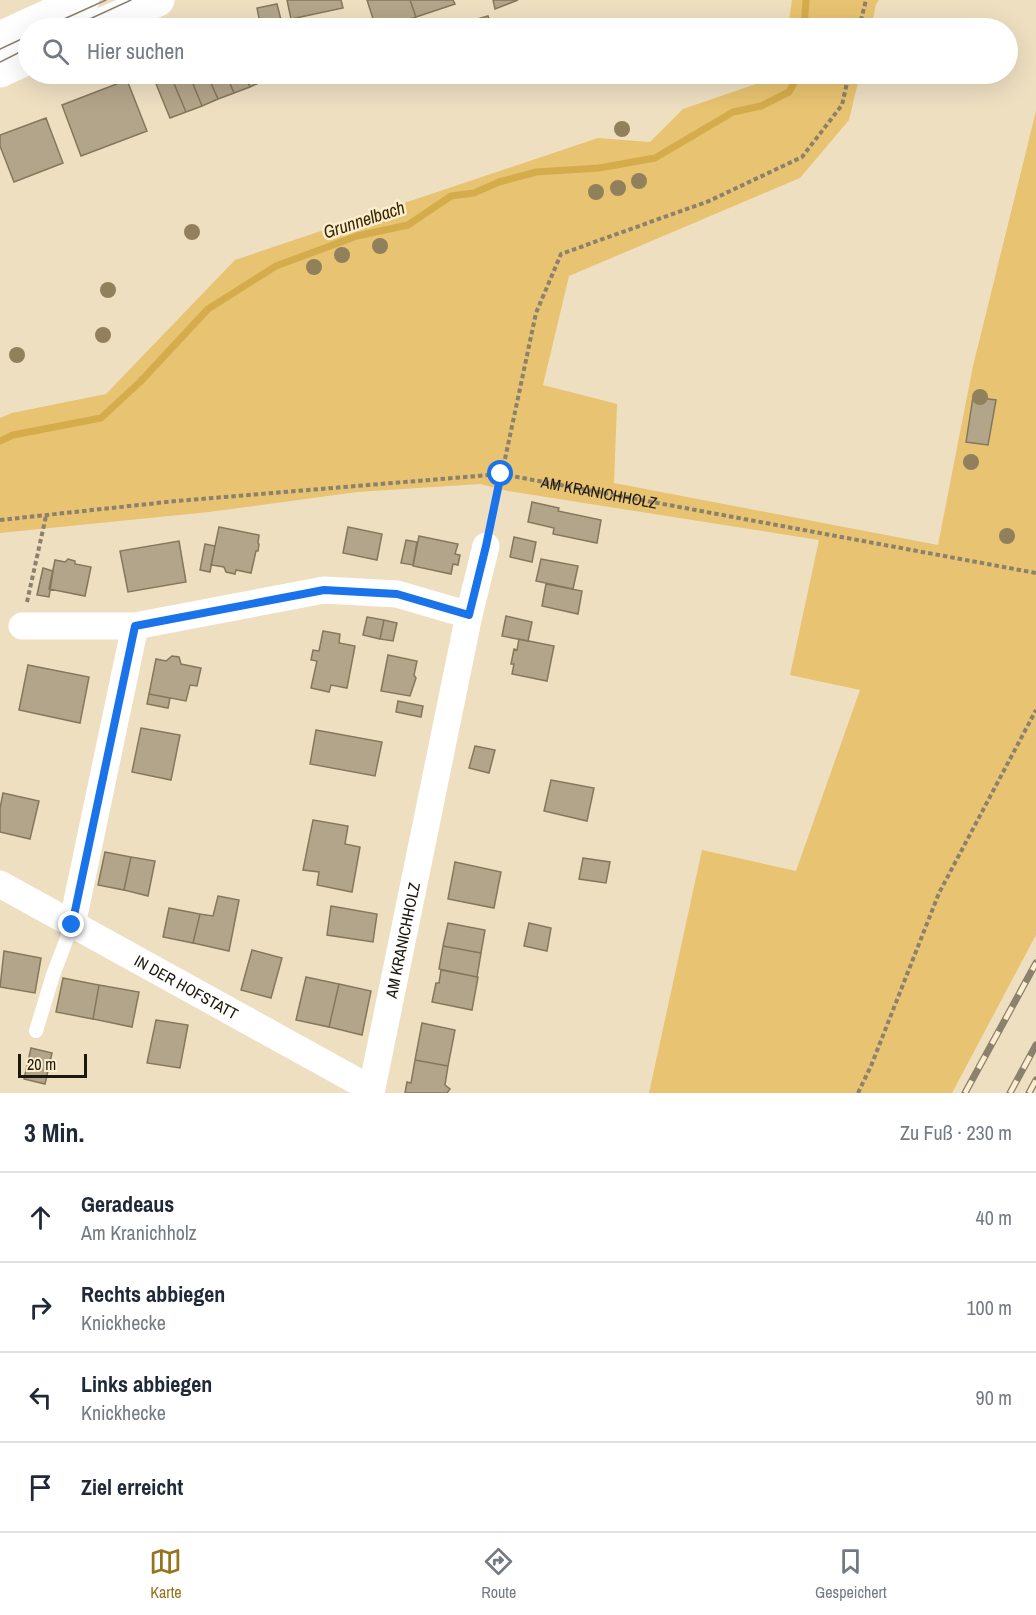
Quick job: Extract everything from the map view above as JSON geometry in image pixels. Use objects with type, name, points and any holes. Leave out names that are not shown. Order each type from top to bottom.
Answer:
[{"type":"main road","points":[[44,18],[83,0]]},
{"type":"main road","points":[[116,18],[158,0]]},
{"type":"main road","points":[[0,38],[18,30]]},
{"type":"main road","points":[[0,71],[18,63]]},
{"type":"street","name":"AM KRANICHHOLZ","points":[[371,1091],[469,615],[486,546]]},
{"type":"street","points":[[22,626],[135,626],[324,590],[397,594],[469,615]]},
{"type":"street","points":[[72,925],[135,626]]},
{"type":"street","name":"IN DER HOFSTATT","points":[[0,884],[371,1091]]},
{"type":"lane","points":[[36,1031],[53,975],[72,925]]},
{"type":"path","points":[[862,18],[866,0]]},
{"type":"path","points":[[486,546],[536,313],[561,254],[709,201],[802,157],[842,105],[847,84]]},
{"type":"path","name":"AM KRANICHHOLZ","points":[[0,520],[176,501],[501,474],[1036,573]]},
{"type":"path","points":[[22,626],[46,516]]},
{"type":"path","points":[[858,1093],[871,1066],[939,893],[1036,710]]},
{"type":"shaded area","points":[[792,0],[879,0],[873,18],[789,18]]},
{"type":"shaded area","points":[[756,84],[858,84],[849,120],[800,178],[569,276],[543,385],[617,404],[614,483],[938,545],[973,366],[1036,111],[1036,935],[952,1093],[649,1093],[702,850],[796,871],[860,690],[790,675],[819,540],[508,491],[480,484],[357,492],[209,512],[0,533],[0,418],[12,413],[106,394],[235,260],[598,138],[650,142],[683,109]]},
{"type":"building","points":[[287,0],[341,0],[343,8],[291,18]]},
{"type":"building","points":[[367,0],[410,0],[416,17],[413,18],[373,18]]},
{"type":"building","points":[[410,0],[453,0],[455,4],[416,17]]},
{"type":"building","points":[[493,0],[518,0],[495,9]]},
{"type":"building","points":[[277,4],[280,18],[259,18],[257,8]]},
{"type":"building","points":[[117,84],[129,84],[147,131],[81,156],[62,105]]},
{"type":"building","points":[[156,84],[174,84],[186,112],[170,118]]},
{"type":"building","points":[[174,84],[193,84],[202,106],[186,112]]},
{"type":"building","points":[[193,84],[211,84],[218,99],[202,106]]},
{"type":"building","points":[[211,84],[230,84],[234,93],[218,99]]},
{"type":"building","points":[[230,84],[249,84],[250,87],[234,93]]},
{"type":"building","points":[[46,118],[63,163],[14,182],[0,146],[0,135]]},
{"type":"building","points":[[973,397],[996,400],[988,445],[966,442]]},
{"type":"building","points":[[532,502],[559,508],[558,511],[601,520],[597,543],[553,534],[554,528],[528,522]]},
{"type":"building","points":[[219,527],[259,535],[258,551],[256,551],[251,573],[236,570],[235,574],[226,572],[224,567],[211,565]]},
{"type":"building","points":[[348,527],[382,534],[377,560],[343,553]]},
{"type":"building","points":[[419,536],[458,544],[455,554],[460,555],[458,565],[453,564],[451,574],[413,566]]},
{"type":"building","points":[[514,537],[536,542],[532,562],[510,557]]},
{"type":"building","points":[[406,540],[417,542],[413,565],[401,563]]},
{"type":"building","points":[[179,541],[186,582],[128,592],[120,551]]},
{"type":"building","points":[[205,544],[215,546],[210,572],[200,570]]},
{"type":"building","points":[[68,559],[75,561],[75,564],[91,567],[85,596],[49,589],[55,560],[65,562]]},
{"type":"building","points":[[541,559],[578,566],[573,589],[536,581]]},
{"type":"building","points":[[43,568],[53,571],[49,597],[37,595]]},
{"type":"building","points":[[546,584],[582,591],[578,614],[542,606]]},
{"type":"building","points":[[506,616],[532,622],[528,641],[502,636]]},
{"type":"building","points":[[367,617],[384,620],[380,639],[363,635]]},
{"type":"building","points":[[384,620],[397,623],[393,641],[380,639]]},
{"type":"building","points":[[323,631],[340,634],[339,643],[355,646],[347,688],[331,685],[329,692],[311,688],[317,661],[311,660],[313,650],[319,651]]},
{"type":"building","points":[[519,639],[554,646],[547,681],[512,674],[514,649],[517,650]]},
{"type":"building","points":[[388,655],[417,661],[414,675],[416,678],[410,696],[381,691]]},
{"type":"building","points":[[172,656],[179,657],[181,664],[201,668],[197,686],[190,685],[186,701],[149,694],[156,659],[166,661]]},
{"type":"building","points":[[28,665],[89,677],[80,723],[19,710]]},
{"type":"building","points":[[149,694],[170,698],[168,708],[147,704]]},
{"type":"building","points":[[398,701],[423,706],[421,717],[396,712]]},
{"type":"building","points":[[141,728],[180,735],[171,780],[132,772]]},
{"type":"building","points":[[316,730],[382,742],[375,776],[310,764]]},
{"type":"building","points":[[475,746],[495,750],[489,773],[469,768]]},
{"type":"building","points":[[551,780],[594,788],[587,821],[544,811]]},
{"type":"building","points":[[3,793],[39,801],[30,839],[0,832],[0,808]]},
{"type":"building","points":[[313,820],[348,826],[345,844],[360,847],[352,892],[317,885],[319,872],[303,870]]},
{"type":"building","points":[[105,852],[131,857],[124,890],[98,885]]},
{"type":"building","points":[[131,857],[155,861],[148,896],[124,890]]},
{"type":"building","points":[[583,858],[610,862],[606,883],[579,879]]},
{"type":"building","points":[[455,862],[501,872],[494,908],[448,899]]},
{"type":"building","points":[[218,896],[239,900],[229,951],[193,943],[200,914],[213,916]]},
{"type":"building","points":[[331,906],[377,914],[373,942],[327,935]]},
{"type":"building","points":[[169,908],[200,914],[193,943],[163,937]]},
{"type":"building","points":[[448,923],[485,930],[481,953],[443,946]]},
{"type":"building","points":[[529,923],[551,928],[547,951],[524,946]]},
{"type":"building","points":[[443,946],[481,953],[477,977],[439,969]]},
{"type":"building","points":[[252,950],[282,958],[271,998],[241,990]]},
{"type":"building","points":[[4,951],[41,958],[35,993],[0,987]]},
{"type":"building","points":[[441,970],[478,977],[472,1010],[432,1002]]},
{"type":"building","points":[[306,977],[339,984],[329,1027],[296,1020]]},
{"type":"building","points":[[63,978],[99,985],[93,1019],[56,1012]]},
{"type":"building","points":[[339,984],[371,991],[362,1035],[329,1027]]},
{"type":"building","points":[[99,985],[139,992],[132,1027],[93,1019]]},
{"type":"building","points":[[156,1020],[188,1025],[180,1068],[147,1063]]},
{"type":"building","points":[[422,1023],[455,1030],[448,1066],[415,1060]]},
{"type":"building","points":[[31,1048],[52,1053],[45,1084],[24,1079]]},
{"type":"building","points":[[415,1060],[448,1066],[445,1085],[450,1089],[447,1093],[405,1093],[407,1082],[411,1083]]},
{"type":"waterway","name":"Grunnelbach","points":[[805,18],[806,0]]},
{"type":"waterway","name":"Grunnelbach","points":[[0,441],[13,435],[101,418],[140,382],[208,309],[276,266],[357,236],[408,225],[451,196],[474,193],[499,182],[536,172],[599,168],[655,158],[733,112],[761,106],[789,92],[793,84]]},
{"type":"tram line","points":[[66,18],[106,0]]},
{"type":"tram line","points":[[92,18],[131,0]]},
{"type":"tram line","points":[[0,49],[18,41]]},
{"type":"tram line","points":[[0,62],[18,53]]},
{"type":"railway","points":[[965,1093],[1036,963]]},
{"type":"railway","points":[[1010,1093],[1036,1045]]},
{"type":"railway","points":[[1029,1093],[1036,1080]]},
{"type":"route","points":[[72,925],[135,626],[324,590],[397,594],[469,615],[501,474]]}]
